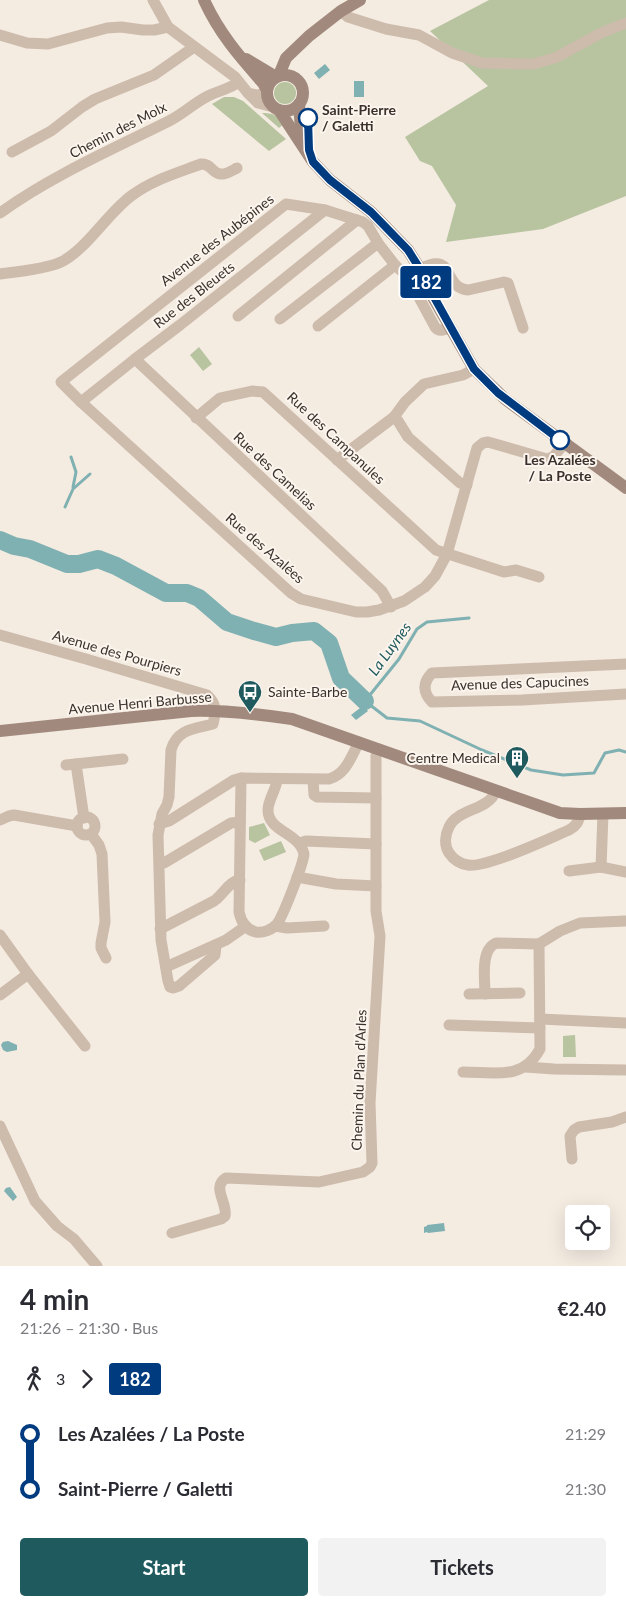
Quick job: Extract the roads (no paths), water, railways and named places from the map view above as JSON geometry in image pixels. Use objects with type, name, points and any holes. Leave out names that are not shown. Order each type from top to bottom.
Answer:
[{"type":"street","points":[[153,0],[168,27],[235,77],[258,103],[290,110],[299,104]]},
{"type":"street","points":[[204,0],[219,30],[263,83],[268,100],[276,108],[313,162],[330,180],[371,212],[401,242],[420,269],[474,369],[505,399],[626,488]]},
{"type":"street","points":[[248,93],[257,95],[266,91],[270,82],[277,76],[286,58],[341,10],[360,0]]},
{"type":"street","points":[[341,10],[348,17],[386,29],[419,35],[452,53],[482,63],[533,64],[544,61],[557,57],[604,32],[626,23]]},
{"type":"street","points":[[0,35],[27,43],[48,44],[108,28],[154,30],[168,27]]},
{"type":"street","points":[[12,152],[51,131],[95,99],[154,75],[194,47]]},
{"type":"street","points":[[294,52],[292,66],[303,92],[299,104],[302,145]]},
{"type":"street","points":[[238,54],[277,76],[288,75],[298,81]]},
{"type":"street","name":"Chemin des Molx","points":[[0,213],[53,180],[179,116],[207,96],[229,89],[239,82]]},
{"type":"street","points":[[0,274],[51,266],[67,258],[119,206],[155,181],[201,164],[209,166],[218,174],[237,168]]},
{"type":"street","name":"Avenue des Aubépines","points":[[61,382],[286,204],[325,210],[363,222],[368,226],[378,244],[395,265],[408,277],[437,329],[441,330],[450,327]]},
{"type":"street","name":"Rue des Bleuets","points":[[81,402],[325,210]]},
{"type":"street","points":[[238,316],[357,220]]},
{"type":"street","points":[[280,319],[378,244]]},
{"type":"street","points":[[420,269],[430,264],[440,264],[445,267],[454,284],[462,290],[504,282],[508,283],[523,328]]},
{"type":"street","points":[[318,326],[395,265]]},
{"type":"street","name":"Rue des Camelias","points":[[135,359],[382,591],[391,607]]},
{"type":"street","points":[[338,460],[394,417],[404,402],[424,384],[463,375],[474,369]]},
{"type":"street","name":"Rue des Azalées","points":[[61,382],[284,588],[296,596],[356,612],[391,607],[415,595],[435,576],[447,554],[477,448],[482,442],[488,442],[547,459],[553,457],[565,443]]},
{"type":"street","name":"Rue des Campanules","points":[[196,418],[220,398],[252,391],[263,392],[436,550],[504,572],[516,570],[538,577]]},
{"type":"street","points":[[394,417],[408,437],[460,483],[467,485]]},
{"type":"street","name":"Avenue des Pourpiers","points":[[0,635],[207,695],[212,700],[216,710]]},
{"type":"street","name":"Avenue des Capucines","points":[[626,664],[432,673],[426,679],[424,687],[426,696],[432,702],[522,700],[626,694]]},
{"type":"street","points":[[216,710],[213,724],[179,735],[171,750],[169,797],[159,824],[158,834],[160,929],[169,984],[176,988],[214,955],[216,946]]},
{"type":"street","name":"Avenue Henri Barbusse","points":[[0,732],[191,711],[250,712],[292,719],[560,813],[626,813]]},
{"type":"street","points":[[159,824],[169,821],[227,783],[241,778],[313,780],[335,777],[345,768],[359,742]]},
{"type":"street","name":"Chemin du Plan d'Arles","points":[[172,1233],[221,1219],[225,1216],[226,1212],[219,1188],[226,1178],[319,1182],[364,1172],[372,1163],[370,1103],[380,936],[376,911],[376,756],[379,749]]},
{"type":"street","points":[[106,958],[101,948],[105,922],[102,854],[99,845],[91,834],[86,836],[80,834],[80,822],[71,764],[123,759]]},
{"type":"street","points":[[241,778],[239,912],[240,920],[246,926],[252,931],[260,932],[271,930],[282,915],[304,854],[300,843],[278,828],[269,817],[269,804],[277,780]]},
{"type":"street","points":[[313,780],[314,794],[317,797],[376,798]]},
{"type":"street","points":[[496,791],[494,797],[489,802],[457,817],[449,826],[446,835],[447,850],[458,862],[468,865],[480,865],[493,861],[569,830],[580,820],[580,814]]},
{"type":"street","points":[[601,867],[603,814]]},
{"type":"street","points":[[0,820],[14,815],[80,822]]},
{"type":"street","points":[[160,864],[231,823],[240,822]]},
{"type":"street","points":[[300,843],[306,840],[376,844]]},
{"type":"street","points":[[569,871],[601,867],[626,872]]},
{"type":"street","points":[[297,877],[336,884],[376,886]]},
{"type":"street","points":[[160,929],[214,901],[222,896],[233,881],[240,880]]},
{"type":"street","points":[[485,994],[486,954],[491,945],[496,943],[540,944],[560,931],[580,923],[626,921]]},
{"type":"street","points":[[166,967],[216,946],[246,926]]},
{"type":"street","points":[[275,926],[287,928],[324,926]]},
{"type":"street","points":[[0,935],[85,1046]]},
{"type":"street","points":[[463,1072],[513,1072],[526,1067],[535,1059],[540,1050],[540,944]]},
{"type":"street","points":[[0,995],[28,974]]},
{"type":"street","points":[[469,994],[520,993]]},
{"type":"street","points":[[448,1025],[626,1023]]},
{"type":"street","points":[[526,1067],[626,1070]]},
{"type":"street","points":[[572,1159],[570,1136],[574,1130],[579,1127],[612,1122],[626,1117]]},
{"type":"street","points":[[0,1126],[35,1201],[57,1226],[74,1239],[97,1266]]},
{"type":"water","points":[[325,64],[330,70],[319,79],[314,73]]},
{"type":"water","points":[[354,81],[364,81],[364,97],[354,97]]},
{"type":"water","points":[[364,705],[368,711],[356,720],[351,715]]},
{"type":"water","points":[[8,1041],[17,1045],[17,1050],[7,1052],[3,1050],[1,1045],[3,1042]]},
{"type":"water","points":[[10,1187],[17,1197],[13,1201],[4,1191]]},
{"type":"water","points":[[444,1223],[445,1231],[424,1233],[424,1227],[427,1225]]},
{"type":"waterway","points":[[71,457],[76,472],[73,487]]},
{"type":"waterway","points":[[65,507],[73,489],[90,474]]},
{"type":"waterway","points":[[0,540],[14,546],[30,549],[67,564],[79,564],[98,559],[116,566],[166,593],[187,593],[199,598],[227,622],[254,631],[276,637],[314,631],[329,643],[341,678],[365,701]]},
{"type":"waterway","name":"La Luynes","points":[[469,618],[427,622],[417,629],[399,659],[365,701],[387,718],[420,721],[531,770],[563,775],[594,773],[605,753],[619,750],[626,752]]},
{"type":"place","name":"Saint-Pierre / Galetti","points":[[308,118]]},
{"type":"place","name":"Les Azalées / La Poste","points":[[560,440]]},
{"type":"place","name":"Sainte-Barbe","points":[[250,713]]},
{"type":"place","name":"Centre Medical","points":[[517,779]]}]
